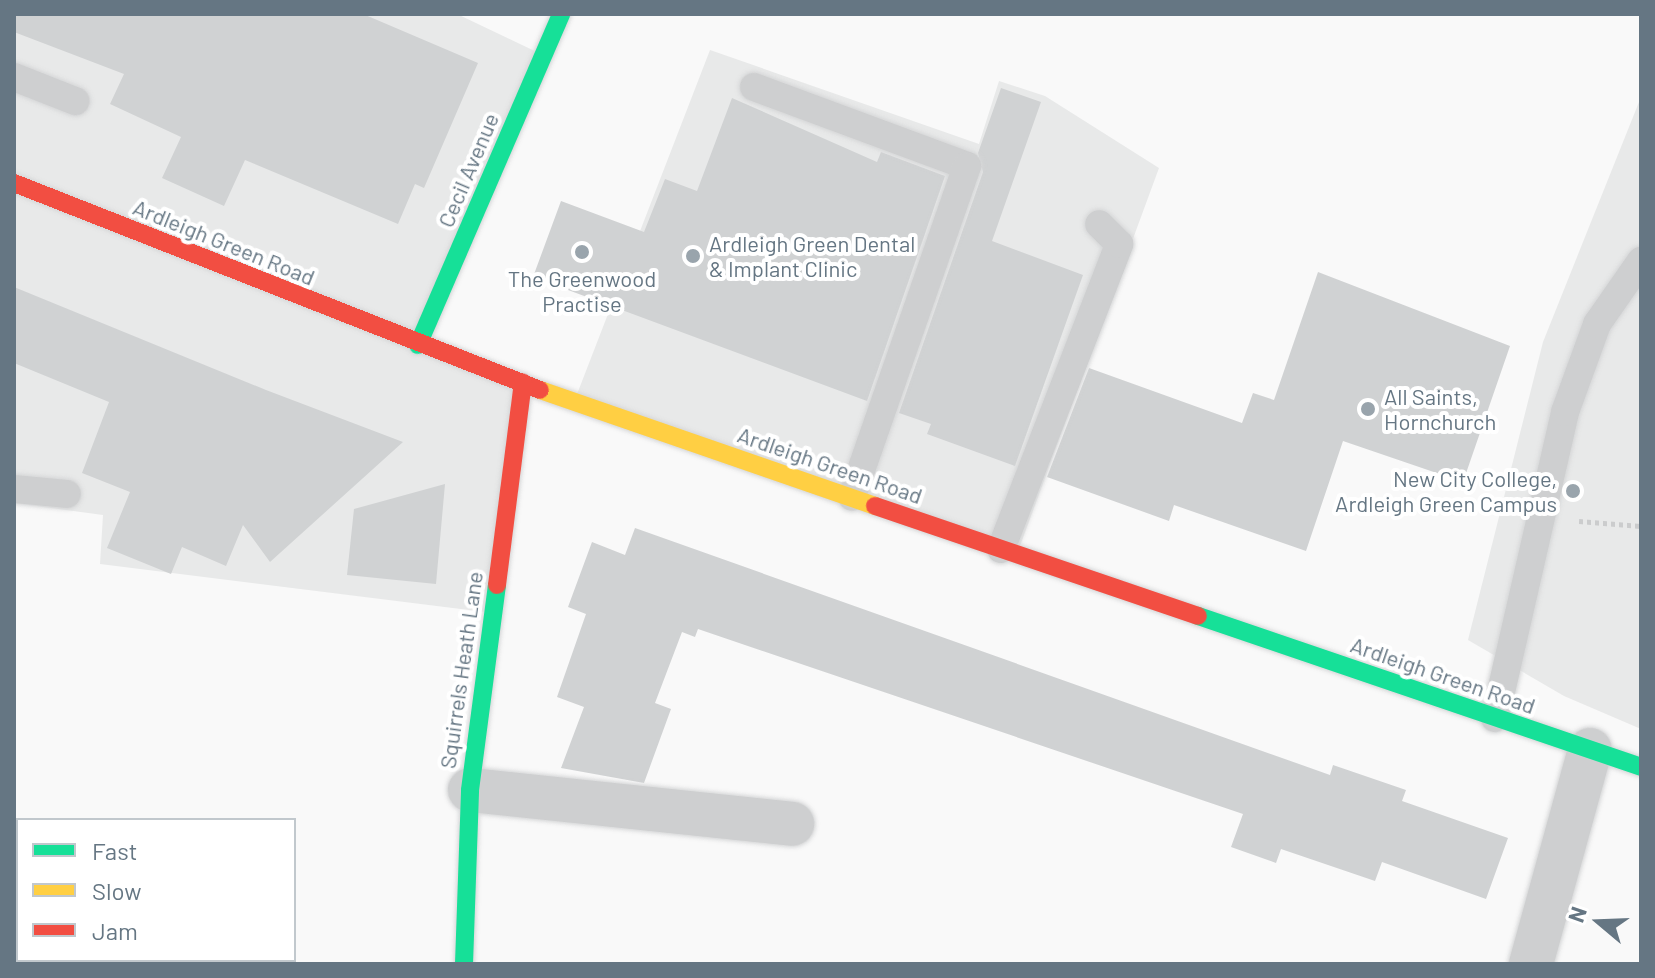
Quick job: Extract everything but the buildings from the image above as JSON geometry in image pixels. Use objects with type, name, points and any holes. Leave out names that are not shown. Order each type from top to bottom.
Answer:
[{"type":"street","name":"Cecil Avenue","points":[[418,345],[561,14]]},
{"type":"street","name":"Ardleigh Green Road","points":[[14,183],[418,345],[523,383],[1641,767]]},
{"type":"street","name":"Squirrels Heath Lane","points":[[464,964],[470,790],[523,383]]},
{"type":"street","points":[[1531,964],[1590,750]]},
{"type":"street","points":[[470,790],[792,824]]},
{"type":"lane","points":[[14,77],[75,101]]},
{"type":"lane","points":[[754,87],[967,166],[852,497]]},
{"type":"lane","points":[[1001,549],[1119,244],[1099,224]]},
{"type":"lane","points":[[1495,718],[1565,412],[1597,324],[1641,261]]},
{"type":"lane","points":[[14,489],[67,494]]},
{"type":"path","points":[[1542,518],[1641,526]]},
{"type":"shaded area","points":[[14,14],[457,14],[543,55],[418,345],[523,383],[493,613],[100,564],[103,515],[14,503]]},
{"type":"shaded area","points":[[710,50],[979,144],[999,81],[1045,96],[1159,168],[1017,554],[574,402]]},
{"type":"shaded area","name":"New City College, Ardleigh Green Campus","points":[[1641,97],[1641,729],[1564,696],[1468,640],[1543,342]]},
{"type":"traffic: fast","points":[[418,345],[561,14]]},
{"type":"traffic: fast","points":[[464,964],[470,790],[497,585]]},
{"type":"traffic: fast","points":[[1198,616],[1641,767]]},
{"type":"traffic: slow","points":[[540,390],[875,506]]},
{"type":"traffic: jam","points":[[14,183],[540,390]]},
{"type":"traffic: jam","points":[[497,585],[523,383]]},
{"type":"traffic: jam","points":[[875,506],[1198,616]]},
{"type":"place","name":"The Greenwood Practise","points":[[582,252]]},
{"type":"place","name":"Ardleigh Green Dental & Implant Clinic","points":[[693,256]]},
{"type":"place","name":"All Saints, Hornchurch","points":[[1368,409]]},
{"type":"place","name":"New City College, Ardleigh Green Campus","points":[[1573,491]]}]
